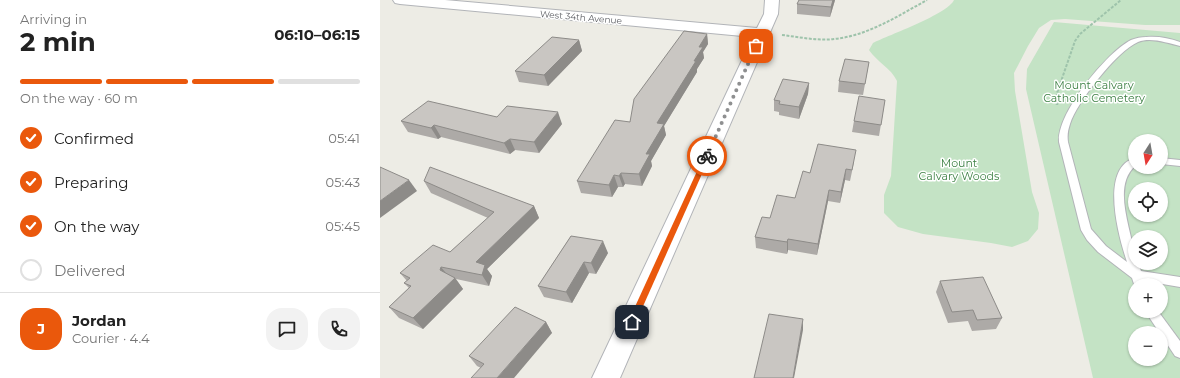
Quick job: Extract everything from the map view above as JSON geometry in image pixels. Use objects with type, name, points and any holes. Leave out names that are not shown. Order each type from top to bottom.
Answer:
[{"type":"street","name":"West 34th Avenue","points":[[400,0],[762,33]]},
{"type":"street","points":[[530,12],[544,0]]},
{"type":"street","points":[[606,378],[771,14],[772,0]]},
{"type":"lane","points":[[1136,278],[1091,238],[1086,230],[1064,149],[1063,130],[1077,103],[1111,60],[1130,44],[1144,39],[1165,40],[1180,44]]},
{"type":"lane","points":[[1168,161],[1180,163]]},
{"type":"lane","points":[[1128,166],[1126,167],[1120,188],[1119,205],[1124,239],[1137,278]]},
{"type":"lane","points":[[1168,281],[1180,282]]},
{"type":"lane","points":[[1155,318],[1180,352]]},
{"type":"path","points":[[762,33],[818,38],[843,37],[859,33],[901,14],[927,0]]},
{"type":"path","points":[[1063,130],[1057,107],[1057,93],[1075,41],[1080,34],[1121,0]]},
{"type":"green space","name":"Mount Calvary Woods","points":[[954,0],[1180,0],[1180,25],[1145,25],[1065,19],[1051,20],[1039,28],[1014,73],[1015,91],[1032,192],[1039,213],[1038,229],[1028,241],[1012,247],[923,234],[898,227],[884,213],[884,195],[891,176],[897,81],[891,72],[869,50],[873,43],[930,18],[949,6]]},
{"type":"green space","name":"Mount Calvary Catholic Cemetery","points":[[1054,22],[1180,33],[1180,378],[1093,378],[1026,89],[1027,69]]},
{"type":"building","points":[[799,0],[833,0],[831,7],[797,4]]},
{"type":"building","points":[[684,31],[707,34],[699,47],[703,47],[694,61],[696,61],[657,123],[664,124],[646,154],[650,154],[639,174],[621,173],[619,176],[614,175],[609,185],[577,181],[615,120],[630,122],[634,99]]},
{"type":"building","points":[[552,37],[579,40],[544,75],[515,71]]},
{"type":"building","points":[[845,59],[869,62],[865,84],[839,81]]},
{"type":"building","points":[[783,79],[809,83],[799,107],[779,104],[780,101],[774,100]]},
{"type":"building","points":[[859,96],[885,100],[881,125],[854,121]]},
{"type":"building","points":[[428,101],[497,117],[507,106],[558,112],[534,142],[510,139],[504,143],[434,125],[431,128],[401,121]]},
{"type":"building","points":[[818,144],[856,150],[852,170],[846,169],[841,192],[829,190],[818,244],[788,239],[787,242],[755,237],[762,217],[770,218],[777,195],[795,198],[803,171],[810,173]]},
{"type":"building","points":[[380,167],[409,180],[380,201]]},
{"type":"building","points":[[430,167],[534,206],[476,262],[485,265],[482,275],[441,267],[440,270],[455,278],[413,318],[389,307],[411,286],[404,283],[410,278],[400,273],[433,245],[450,252],[494,212],[424,181]]},
{"type":"building","points":[[571,236],[603,241],[591,263],[584,262],[566,292],[538,286]]},
{"type":"building","points":[[983,277],[1002,318],[977,320],[973,310],[952,312],[940,281]]},
{"type":"building","points":[[515,307],[546,322],[497,378],[471,378],[484,364],[469,356]]},
{"type":"building","points":[[769,314],[803,319],[793,378],[754,378]]},
{"type":"way so far","points":[[707,156],[756,46]]},
{"type":"route","points":[[632,322],[707,156]]}]
